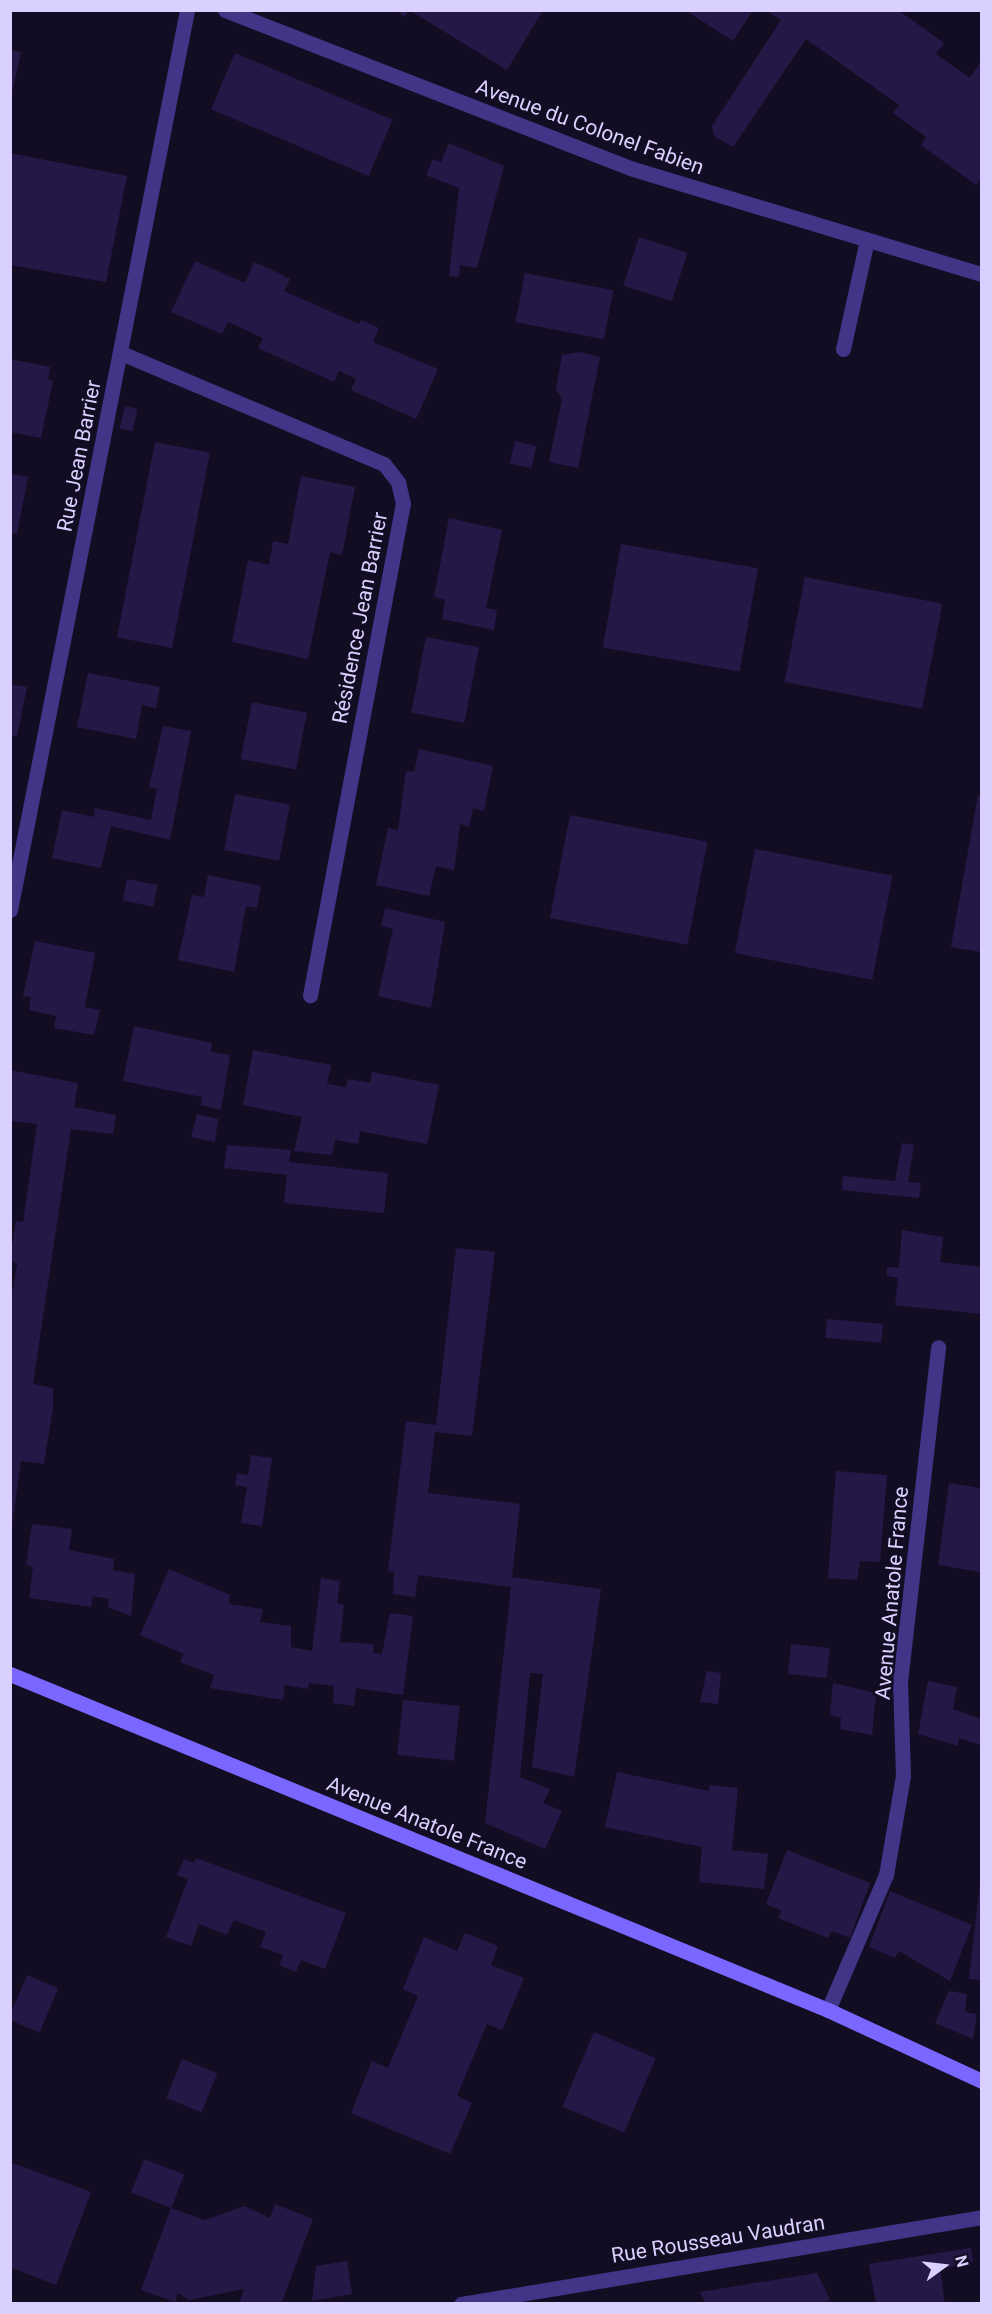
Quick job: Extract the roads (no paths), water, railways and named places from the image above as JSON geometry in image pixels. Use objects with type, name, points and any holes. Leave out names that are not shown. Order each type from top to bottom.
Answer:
[{"type":"main road","name":"Avenue Anatole France","points":[[10,1674],[828,2010],[981,2081]]},
{"type":"street","name":"Rue Jean Barrier","points":[[10,910],[187,10]]},
{"type":"street","name":"Avenue du Colonel Fabien","points":[[225,10],[630,168],[981,274]]},
{"type":"street","points":[[843,349],[867,240]]},
{"type":"street","name":"Résidence Jean Barrier","points":[[121,352],[384,464],[398,482],[403,503],[310,995]]},
{"type":"street","name":"Avenue Anatole France","points":[[828,2010],[886,1875],[903,1776],[900,1682],[938,1347]]},
{"type":"street","name":"Rue Rousseau Vaudran","points":[[461,2304],[981,2217]]}]
